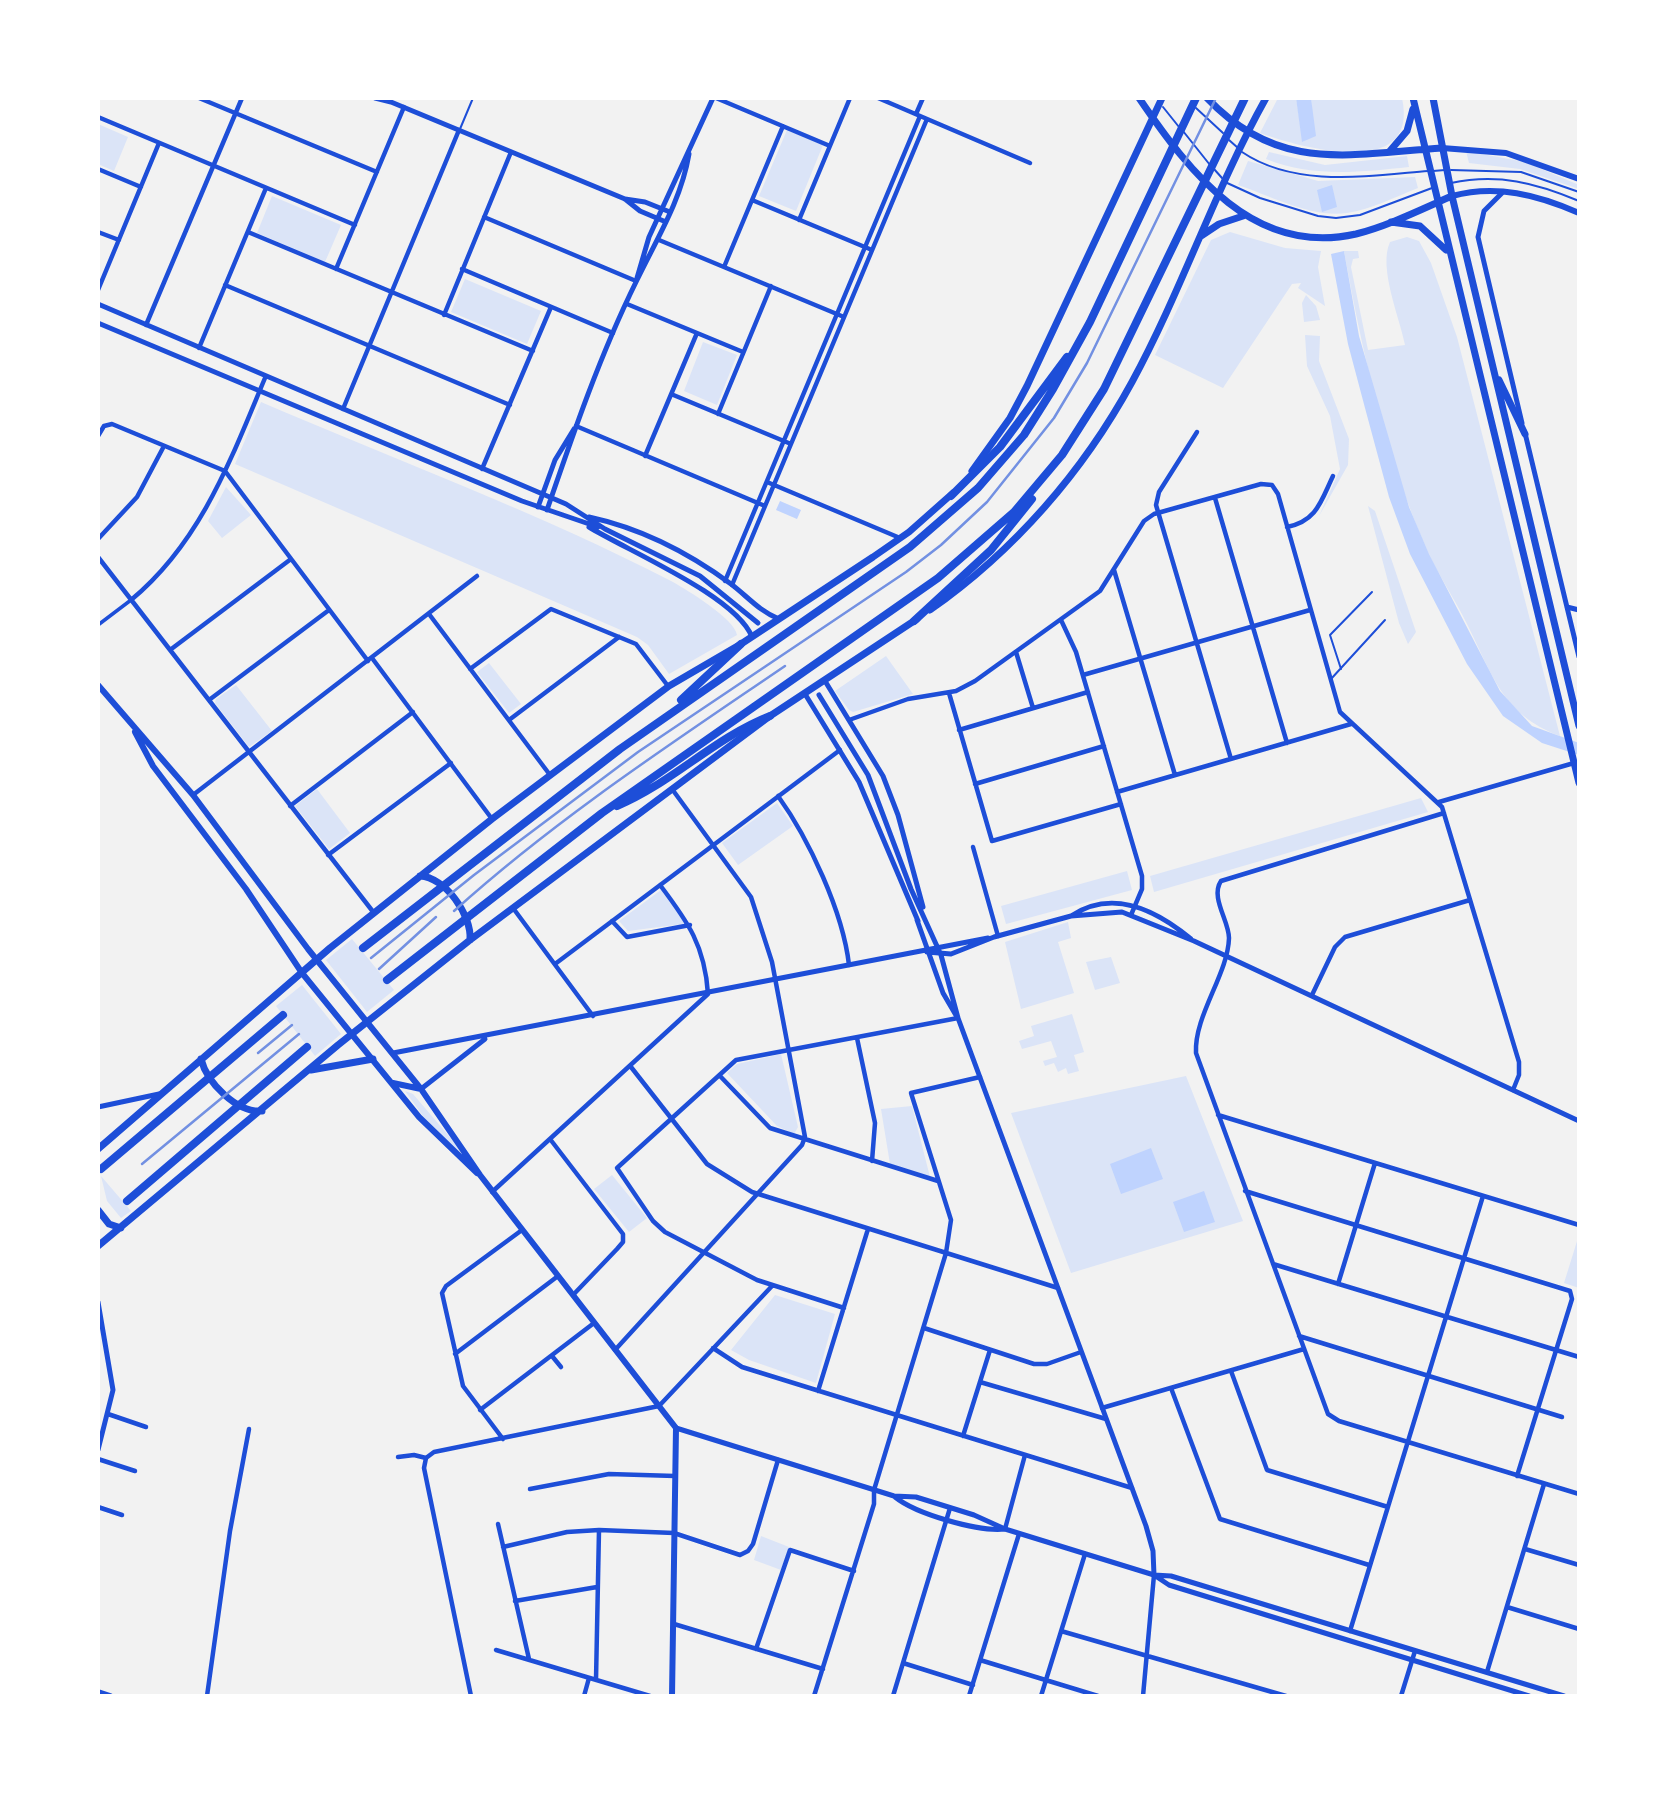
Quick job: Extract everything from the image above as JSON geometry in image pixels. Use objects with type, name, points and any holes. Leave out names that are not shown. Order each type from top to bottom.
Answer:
[{"type":"highway","points":[[363,948],[541,807],[664,717],[882,569],[956,510],[1024,435],[1053,389],[1090,322],[1196,98]]},
{"type":"highway","points":[[914,621],[1000,540],[1078,431],[1104,389],[1245,98]]},
{"type":"highway","points":[[951,496],[1000,447],[1090,322]]},
{"type":"highway","points":[[387,980],[601,813],[938,578],[999,527],[1042,481]]},
{"type":"highway","points":[[664,717],[741,644]]},
{"type":"highway","points":[[601,813],[646,792],[736,732],[770,716]]},
{"type":"highway","points":[[101,1169],[283,1014]]},
{"type":"highway","points":[[127,1201],[307,1047]]},
{"type":"main road","points":[[1139,98],[1153,119],[1218,196],[1244,216],[1271,229],[1309,237],[1352,234],[1472,191],[1504,191],[1545,200],[1579,212]]},
{"type":"main road","points":[[1207,98],[1249,132],[1309,154],[1329,156],[1475,148],[1506,153],[1579,179]]},
{"type":"main road","points":[[98,1247],[352,1034],[470,940],[770,716],[914,621],[975,575],[1014,540],[1086,457],[1134,380],[1266,98]]},
{"type":"main road","points":[[1433,98],[1449,184],[1579,726]]},
{"type":"main road","points":[[98,1149],[159,1094],[202,1063],[316,960],[492,818],[669,687],[741,644],[900,538],[951,496],[993,442],[1027,386],[1153,119],[1159,100]]},
{"type":"main road","points":[[1387,153],[1407,131],[1413,101]]},
{"type":"main road","points":[[1413,101],[1579,783]]},
{"type":"main road","points":[[1198,239],[1219,224],[1244,216]]},
{"type":"main road","points":[[1384,223],[1420,226],[1439,242],[1449,257]]},
{"type":"main road","points":[[1492,367],[1525,435]]},
{"type":"main road","points":[[98,685],[134,730],[166,761],[193,795],[316,960],[421,1089],[492,1192],[676,1428],[672,1696]]},
{"type":"main road","points":[[134,730],[148,758],[246,889],[302,973],[430,1129],[480,1175]]},
{"type":"main road","points":[[420,876],[434,879],[466,916],[470,927],[470,940]]},
{"type":"main road","points":[[311,1070],[373,1059]]},
{"type":"main road","points":[[202,1063],[245,1110],[262,1111]]},
{"type":"main road","points":[[393,1083],[421,1089]]},
{"type":"main road","points":[[98,1210],[109,1224],[122,1228]]},
{"type":"main road","points":[[98,1692],[110,1696]]},
{"type":"street","points":[[199,98],[377,172]]},
{"type":"street","points":[[131,336],[144,324],[242,98]]},
{"type":"street","points":[[374,98],[388,100],[625,199],[670,212]]},
{"type":"street","points":[[547,510],[576,426],[636,281],[642,256],[657,218],[715,98],[830,146]]},
{"type":"street","points":[[799,220],[850,98]]},
{"type":"street","points":[[878,98],[1030,163]]},
{"type":"street","points":[[725,581],[865,247],[923,98]]},
{"type":"street","points":[[336,269],[404,107]]},
{"type":"street","points":[[98,117],[355,225]]},
{"type":"street","points":[[732,585],[927,119]]},
{"type":"street","points":[[724,267],[783,126]]},
{"type":"street","points":[[342,410],[459,130]]},
{"type":"street","points":[[98,290],[159,143]]},
{"type":"street","points":[[444,315],[511,152]]},
{"type":"street","points":[[636,281],[659,240],[689,155]]},
{"type":"street","points":[[98,169],[141,187]]},
{"type":"street","points":[[198,349],[266,188]]},
{"type":"street","points":[[1504,191],[1484,211],[1478,237],[1579,657]]},
{"type":"street","points":[[625,199],[666,222]]},
{"type":"street","points":[[752,200],[872,250]]},
{"type":"street","points":[[484,217],[636,281]]},
{"type":"street","points":[[98,232],[119,240]]},
{"type":"street","points":[[248,232],[533,351]]},
{"type":"street","points":[[659,240],[844,317]]},
{"type":"street","points":[[463,269],[614,334]]},
{"type":"street","points":[[225,285],[510,405]]},
{"type":"street","points":[[718,414],[771,286]]},
{"type":"street","points":[[98,304],[265,378],[551,498],[605,529],[699,576],[758,623]]},
{"type":"street","points":[[627,304],[743,352]]},
{"type":"street","points":[[482,469],[551,307]]},
{"type":"street","points":[[98,323],[430,463],[583,524],[709,595],[746,625],[752,636]]},
{"type":"street","points":[[645,456],[697,333]]},
{"type":"street","points":[[98,625],[131,600],[180,550],[206,512],[265,378]]},
{"type":"street","points":[[671,394],[790,444]]},
{"type":"street","points":[[98,436],[106,425],[112,424],[225,471],[329,610],[413,712],[492,818]]},
{"type":"street","points":[[576,426],[765,506]]},
{"type":"street","points":[[538,507],[559,453],[576,426]]},
{"type":"street","points":[[1197,432],[1157,496],[1158,512],[1231,759]]},
{"type":"street","points":[[98,539],[137,497],[164,446]]},
{"type":"street","points":[[430,463],[436,449]]},
{"type":"street","points":[[1287,527],[1306,523],[1319,506],[1333,476]]},
{"type":"street","points":[[767,482],[900,538]]},
{"type":"street","points":[[849,720],[908,699],[949,693],[967,686],[1100,591],[1144,521],[1158,512],[1261,484],[1272,485],[1278,494],[1340,712],[1439,802],[1444,813],[1519,1062],[1519,1075],[1513,1090]]},
{"type":"street","points":[[1215,498],[1287,743]]},
{"type":"street","points":[[586,517],[611,522],[678,551],[732,585],[768,615],[779,619]]},
{"type":"street","points":[[583,524],[605,529]]},
{"type":"street","points":[[98,557],[374,914]]},
{"type":"street","points":[[170,650],[291,559]]},
{"type":"street","points":[[1114,570],[1175,775]]},
{"type":"street","points":[[193,795],[477,576]]},
{"type":"street","points":[[1567,607],[1579,610]]},
{"type":"street","points":[[470,669],[551,609],[641,649],[669,687]]},
{"type":"street","points":[[209,700],[329,610]]},
{"type":"street","points":[[1083,675],[1310,610]]},
{"type":"street","points":[[429,614],[550,775]]},
{"type":"street","points":[[1061,620],[1073,643],[1143,880],[1131,915]]},
{"type":"street","points":[[509,720],[619,637]]},
{"type":"street","points":[[1015,652],[1033,708]]},
{"type":"street","points":[[825,681],[883,776],[898,815],[926,921]]},
{"type":"street","points":[[959,730],[1088,692]]},
{"type":"street","points":[[949,693],[992,841],[1121,804]]},
{"type":"street","points":[[805,694],[859,782],[918,921],[946,1000],[958,1018]]},
{"type":"street","points":[[819,695],[868,775],[911,889],[940,952],[958,1018],[1151,1542],[1154,1575],[1143,1696]]},
{"type":"street","points":[[290,806],[413,712]]},
{"type":"street","points":[[1117,792],[1352,723]]},
{"type":"street","points":[[975,784],[1104,746]]},
{"type":"street","points":[[555,964],[840,750]]},
{"type":"street","points":[[1439,802],[1573,759]]},
{"type":"street","points":[[328,855],[451,763]]},
{"type":"street","points":[[672,789],[751,897],[775,981],[805,1141]]},
{"type":"street","points":[[778,796],[807,842],[842,933],[849,967]]},
{"type":"street","points":[[1444,813],[1223,879],[1217,890],[1229,934],[1225,955],[1195,1047],[1245,1191],[1331,1416],[1579,1494]]},
{"type":"street","points":[[973,847],[997,937]]},
{"type":"street","points":[[660,885],[690,925],[702,956],[708,994]]},
{"type":"street","points":[[911,889],[918,921]]},
{"type":"street","points":[[1312,995],[1335,947],[1345,937],[1471,900]]},
{"type":"street","points":[[393,1054],[928,952],[940,952],[1071,916],[1107,902],[1135,907],[1194,941]]},
{"type":"street","points":[[513,908],[594,1017]]},
{"type":"street","points":[[1071,916],[1109,911],[1131,915],[1312,995],[1579,1121]]},
{"type":"street","points":[[612,921],[627,937],[690,925]]},
{"type":"street","points":[[492,1192],[708,994]]},
{"type":"street","points":[[844,1308],[772,1286],[705,1254],[658,1227],[618,1173],[620,1164],[736,1060],[958,1018]]},
{"type":"street","points":[[421,1089],[488,1037]]},
{"type":"street","points":[[857,1038],[875,1123],[872,1161]]},
{"type":"street","points":[[631,1066],[708,1164],[757,1194],[1058,1288]]},
{"type":"street","points":[[720,1076],[770,1128],[939,1181]]},
{"type":"street","points":[[814,1696],[874,1504],[874,1490],[946,1253],[951,1220],[911,1093],[980,1077]]},
{"type":"street","points":[[98,1107],[159,1094]]},
{"type":"street","points":[[1217,1115],[1579,1226]]},
{"type":"street","points":[[550,1139],[623,1234],[623,1242],[573,1295]]},
{"type":"street","points":[[615,1350],[805,1141]]},
{"type":"street","points":[[1338,1284],[1375,1163]]},
{"type":"street","points":[[1245,1191],[1572,1293],[1517,1476]]},
{"type":"street","points":[[1350,1630],[1483,1196]]},
{"type":"street","points":[[818,1391],[868,1228]]},
{"type":"street","points":[[503,1439],[463,1386],[443,1290],[522,1230]]},
{"type":"street","points":[[1272,1264],[1579,1357]]},
{"type":"street","points":[[455,1354],[558,1276]]},
{"type":"street","points":[[471,1696],[424,1468],[426,1458],[434,1451],[659,1406],[772,1286]]},
{"type":"street","points":[[98,1302],[112,1385],[108,1414],[98,1450]]},
{"type":"street","points":[[481,1410],[594,1323]]},
{"type":"street","points":[[924,1328],[1038,1364],[1081,1352]]},
{"type":"street","points":[[1299,1336],[1562,1417]]},
{"type":"street","points":[[713,1348],[737,1365],[1132,1488]]},
{"type":"street","points":[[1102,1408],[1304,1349]]},
{"type":"street","points":[[964,1436],[990,1350]]},
{"type":"street","points":[[552,1356],[561,1367]]},
{"type":"street","points":[[1230,1371],[1267,1470],[1388,1507]]},
{"type":"street","points":[[980,1382],[1106,1419]]},
{"type":"street","points":[[1171,1388],[1220,1519],[1370,1565]]},
{"type":"street","points":[[108,1414],[146,1427]]},
{"type":"street","points":[[676,1428],[894,1496],[916,1497],[982,1517],[1019,1534],[1154,1575],[1171,1576],[1564,1696]]},
{"type":"street","points":[[206,1696],[230,1531],[249,1429]]},
{"type":"street","points":[[398,1457],[414,1455],[426,1458]]},
{"type":"street","points":[[1005,1529],[1026,1455]]},
{"type":"street","points":[[98,1459],[135,1471]]},
{"type":"street","points":[[503,1547],[567,1532],[599,1530],[674,1533],[740,1555],[748,1551],[778,1460]]},
{"type":"street","points":[[530,1489],[609,1474],[675,1476]]},
{"type":"street","points":[[1487,1672],[1544,1484]]},
{"type":"street","points":[[894,1496],[912,1507],[948,1518],[987,1529],[1005,1529]]},
{"type":"street","points":[[98,1507],[122,1515]]},
{"type":"street","points":[[893,1696],[950,1508]]},
{"type":"street","points":[[498,1524],[529,1660]]},
{"type":"street","points":[[596,1680],[599,1530]]},
{"type":"street","points":[[969,1696],[1019,1534]]},
{"type":"street","points":[[1525,1549],[1579,1566]]},
{"type":"street","points":[[756,1649],[790,1550],[854,1571]]},
{"type":"street","points":[[1041,1696],[1085,1554]]},
{"type":"street","points":[[1154,1575],[1169,1585],[1529,1696]]},
{"type":"street","points":[[516,1601],[598,1587]]},
{"type":"street","points":[[1507,1607],[1579,1629]]},
{"type":"street","points":[[673,1624],[823,1669]]},
{"type":"street","points":[[1061,1631],[1286,1696]]},
{"type":"street","points":[[496,1650],[650,1696]]},
{"type":"street","points":[[1401,1696],[1415,1650]]},
{"type":"street","points":[[980,1660],[1098,1696]]},
{"type":"street","points":[[903,1663],[973,1685]]},
{"type":"street","points":[[584,1696],[589,1678]]},
{"type":"lane","points":[[459,130],[473,98]]},
{"type":"lane","points":[[1185,98],[1240,150],[1278,167],[1310,175],[1353,177],[1446,170],[1510,170],[1579,192]]},
{"type":"lane","points":[[1159,100],[1225,182],[1260,198],[1318,216],[1336,218],[1360,215],[1433,188],[1481,178],[1508,179],[1547,188],[1579,201]]},
{"type":"lane","points":[[1341,669],[1330,635],[1372,592]]},
{"type":"lane","points":[[1331,680],[1385,620]]},
{"type":"shaded area","points":[[1278,98],[1296,98],[1303,142],[1312,114],[1311,98],[1402,98],[1403,124],[1393,141],[1376,150],[1354,152],[1302,146],[1260,133]]},
{"type":"shaded area","points":[[98,124],[128,137],[114,171],[98,164]]},
{"type":"shaded area","points":[[787,130],[823,145],[796,211],[759,196]]},
{"type":"shaded area","points":[[1466,151],[1525,162],[1579,185],[1579,189],[1520,169],[1469,163]]},
{"type":"shaded area","points":[[1269,152],[1325,165],[1407,156],[1409,167],[1354,172],[1319,171],[1266,159]]},
{"type":"shaded area","points":[[1248,161],[1318,181],[1415,177],[1418,188],[1356,211],[1333,214],[1319,212],[1291,205],[1238,185]]},
{"type":"shaded area","points":[[272,196],[341,225],[325,262],[257,233]]},
{"type":"shaded area","points":[[1230,232],[1285,248],[1321,251],[1318,267],[1325,306],[1298,288],[1301,283],[1292,284],[1223,388],[1155,355],[1211,240]]},
{"type":"shaded area","points":[[1407,237],[1419,241],[1431,263],[1457,337],[1560,736],[1524,716],[1511,704],[1492,675],[1428,552],[1388,442],[1367,366],[1344,251],[1358,251],[1359,258],[1353,259],[1351,267],[1368,350],[1405,345],[1388,279],[1387,253],[1390,242]]},
{"type":"shaded area","points":[[465,279],[541,311],[527,344],[451,312]]},
{"type":"shaded area","points":[[1306,295],[1316,306],[1320,320],[1304,322],[1302,303]]},
{"type":"shaded area","points":[[1305,335],[1320,336],[1319,361],[1349,439],[1348,465],[1319,516],[1340,469],[1330,416],[1307,366]]},
{"type":"shaded area","points":[[703,342],[737,355],[717,405],[684,391]]},
{"type":"shaded area","points":[[261,402],[520,510],[623,557],[699,598],[720,613],[737,635],[669,674],[648,645],[637,637],[235,464]]},
{"type":"shaded area","points":[[226,487],[251,515],[222,538],[208,521]]},
{"type":"shaded area","points":[[1368,506],[1375,511],[1416,632],[1408,644],[1399,623]]},
{"type":"shaded area","points":[[886,656],[913,694],[853,712],[849,710],[835,691]]},
{"type":"shaded area","points":[[489,663],[521,704],[509,713],[477,672]]},
{"type":"shaded area","points":[[236,685],[272,731],[249,747],[215,703],[216,699]]},
{"type":"shaded area","points":[[317,789],[350,833],[329,849],[295,806]]},
{"type":"shaded area","points":[[1421,798],[1428,812],[1154,892],[1150,876]]},
{"type":"shaded area","points":[[777,803],[793,826],[738,865],[722,843]]},
{"type":"shaded area","points":[[1127,871],[1132,890],[1006,924],[1001,906]]},
{"type":"shaded area","points":[[661,890],[684,921],[683,924],[628,931],[619,921]]},
{"type":"shaded area","points":[[1068,922],[1071,938],[1058,942],[1074,993],[1021,1009],[1005,942]]},
{"type":"shaded area","points":[[352,939],[394,990],[367,1012],[326,960]]},
{"type":"shaded area","points":[[1111,957],[1120,983],[1095,990],[1086,962]]},
{"type":"shaded area","points":[[302,985],[341,1034],[315,1056],[276,1006]]},
{"type":"shaded area","points":[[1072,1014],[1084,1052],[1074,1055],[1079,1071],[1068,1074],[1066,1068],[1058,1072],[1054,1063],[1045,1066],[1043,1061],[1057,1057],[1051,1041],[1022,1049],[1019,1041],[1034,1036],[1031,1026]]},
{"type":"shaded area","points":[[781,1054],[798,1127],[794,1134],[777,1126],[727,1073],[737,1064]]},
{"type":"shaded area","points":[[1186,1076],[1243,1221],[1071,1273],[1011,1113]]},
{"type":"shaded area","points":[[405,1091],[413,1094],[472,1163],[428,1123]]},
{"type":"shaded area","points":[[912,1106],[930,1177],[890,1164],[881,1109]]},
{"type":"shaded area","points":[[612,1175],[647,1218],[629,1232],[594,1189]]},
{"type":"shaded area","points":[[101,1176],[131,1211],[121,1218],[107,1201]]},
{"type":"shaded area","points":[[1579,1239],[1579,1288],[1564,1283]]},
{"type":"shaded area","points":[[775,1295],[835,1314],[816,1383],[749,1360],[731,1350]]},
{"type":"shaded area","points":[[761,1536],[789,1547],[781,1570],[754,1560]]},
{"type":"water","points":[[1296,98],[1311,98],[1316,136],[1302,142]]},
{"type":"water","points":[[1332,185],[1337,207],[1322,212],[1317,190]]},
{"type":"water","points":[[1344,251],[1359,336],[1409,507],[1429,554],[1500,691],[1532,726],[1579,743],[1579,755],[1542,743],[1503,716],[1467,664],[1410,554],[1389,497],[1348,344],[1331,254]]},
{"type":"water","points":[[780,501],[801,510],[797,519],[776,510]]},
{"type":"water","points":[[1151,1148],[1163,1179],[1121,1194],[1110,1164]]},
{"type":"water","points":[[1204,1191],[1215,1222],[1184,1232],[1173,1202]]},
{"type":"railway","points":[[371,958],[474,875],[638,752],[906,572],[941,545],[987,502],[1054,418],[1087,363],[1216,98]]},
{"type":"railway","points":[[454,911],[574,813],[785,666]]},
{"type":"railway","points":[[379,969],[436,917]]},
{"type":"railway","points":[[258,1053],[292,1025]]},
{"type":"railway","points":[[142,1164],[299,1034]]}]
